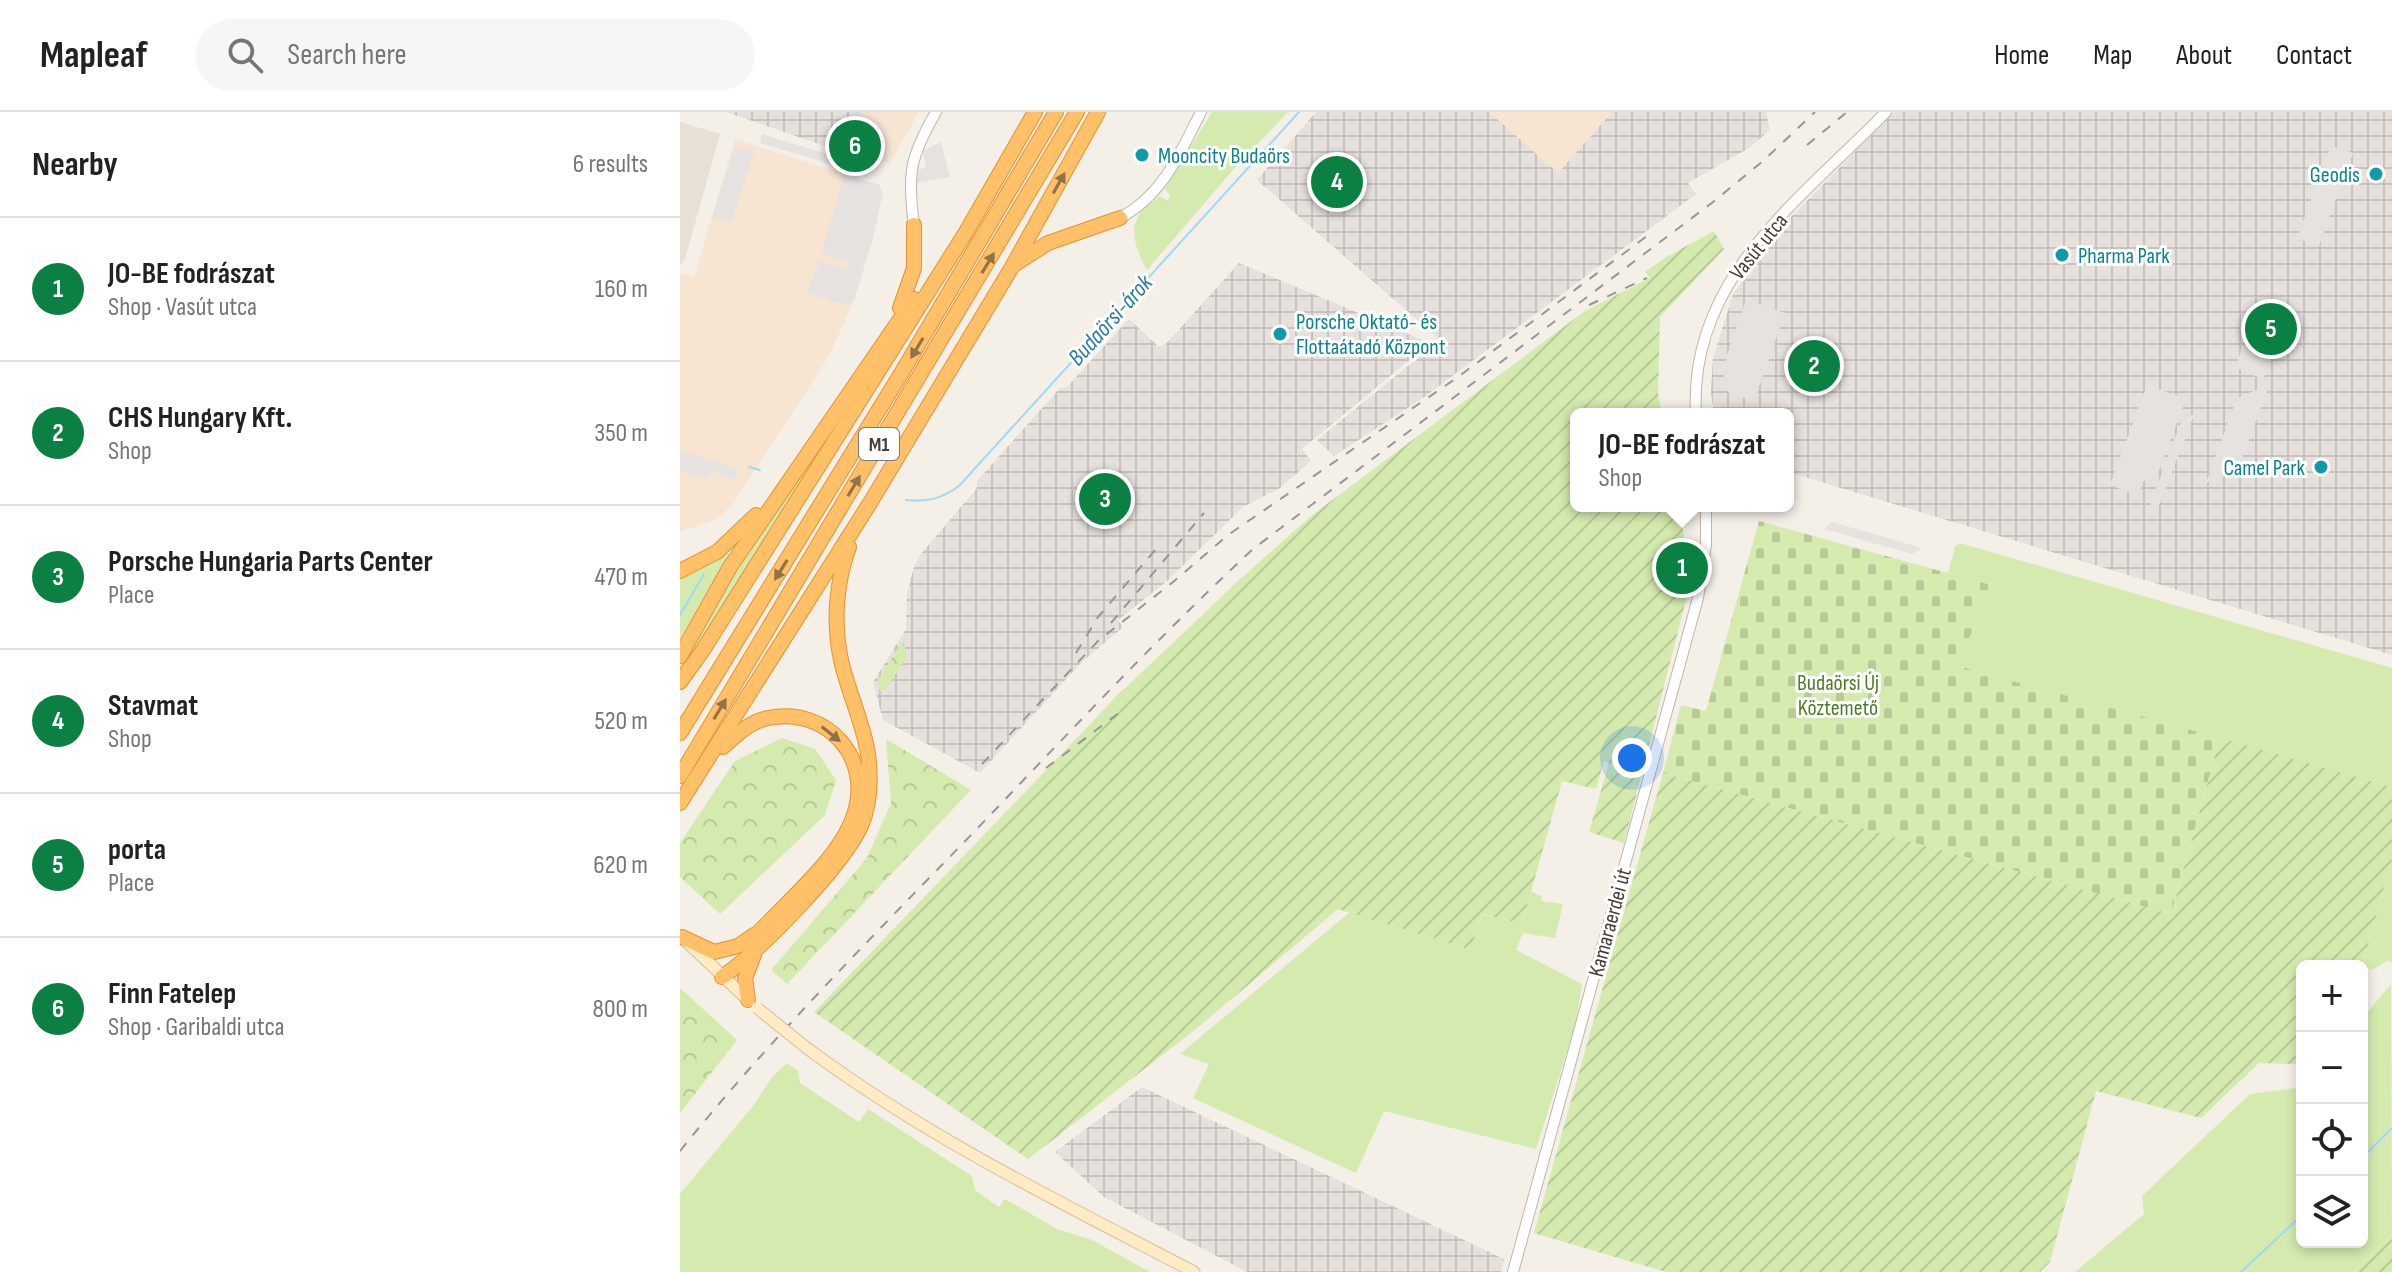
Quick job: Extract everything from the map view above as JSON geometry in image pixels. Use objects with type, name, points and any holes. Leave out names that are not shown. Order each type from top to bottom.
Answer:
[{"type":"highway","points":[[680,682],[868,390],[966,232],[1035,112]]},
{"type":"highway","name":"M1","points":[[680,733],[892,390],[1056,112]]},
{"type":"highway","name":"M1","points":[[680,776],[1077,112]]},
{"type":"highway","points":[[680,803],[870,503],[1012,267],[1098,112]]},
{"type":"highway","points":[[680,656],[730,567],[997,176]]},
{"type":"highway","points":[[1012,267],[1048,243],[1120,218]]},
{"type":"highway","points":[[880,347],[911,283],[914,225]]},
{"type":"highway","points":[[680,571],[706,559],[728,543],[786,483]]},
{"type":"highway","points":[[722,977],[826,876],[854,839],[867,808],[870,786],[868,754],[841,660],[837,618],[842,565],[870,503]]},
{"type":"highway","points":[[695,781],[735,736],[748,725],[769,717],[798,717],[819,724],[844,745],[854,763],[859,791],[846,832],[758,940],[747,970],[752,1004]]},
{"type":"highway","points":[[681,936],[714,952],[758,940]]},
{"type":"main road","points":[[681,936],[752,1004],[808,1049],[901,1114],[1015,1180],[1194,1272]]},
{"type":"street","points":[[914,225],[910,193],[913,159],[936,112]]},
{"type":"street","points":[[1120,218],[1163,183],[1201,112]]},
{"type":"street","name":"Vasút utca","points":[[1696,408],[1696,388],[1705,337],[1714,310],[1739,265],[1778,219],[1886,112]]},
{"type":"street","name":"Kamaraerdei út","points":[[1513,1272],[1681,661],[1703,572],[1706,512]]},
{"type":"shaded area","points":[[726,112],[862,112],[845,153]]},
{"type":"shaded area","points":[[862,112],[919,112],[890,163],[845,153]]},
{"type":"shaded area","points":[[1316,112],[1489,112],[1558,173],[1612,112],[1766,112],[1770,130],[1749,148],[1688,183],[1696,194],[1423,398],[1334,456],[1317,440],[1440,340],[1257,180]]},
{"type":"shaded area","points":[[1489,112],[1612,112],[1558,174]]},
{"type":"shaded area","points":[[1894,112],[2392,112],[2392,655],[1794,474],[1794,408],[1713,408],[1711,392],[1713,358],[1733,294],[1786,222]]},
{"type":"shaded area","points":[[680,122],[720,134],[685,259],[680,265]]},
{"type":"shaded area","points":[[762,134],[833,156],[830,164],[760,143]]},
{"type":"shaded area","points":[[735,139],[879,185],[883,193],[854,300],[829,356],[731,507],[713,520],[680,532],[680,274],[694,277]]},
{"type":"shaded area","points":[[941,142],[950,177],[917,183],[917,171],[926,167],[923,151]]},
{"type":"shaded area","points":[[735,146],[754,152],[731,223],[712,217]]},
{"type":"shaded area","points":[[2331,146],[2353,153],[2319,246],[2297,238]]},
{"type":"shaded area","points":[[844,174],[879,185],[883,193],[854,300],[846,305],[807,293],[820,261],[848,269],[850,262],[822,253]]},
{"type":"shaded area","points":[[1239,263],[1430,343],[1302,449],[1311,461],[1280,488],[1243,507],[1166,582],[1118,620],[1123,627],[1080,664],[980,773],[883,720],[873,682],[906,629],[907,593],[914,567],[920,555],[977,488],[977,481],[1060,388],[1066,388],[1129,319],[1158,346],[1165,345]]},
{"type":"shaded area","points":[[1746,300],[1785,313],[1754,401],[1728,392],[1724,384],[1723,367]]},
{"type":"shaded area","points":[[2242,349],[2270,359],[2263,379],[2235,368]]},
{"type":"shaded area","points":[[2270,384],[2237,471],[2206,483],[2237,398]]},
{"type":"shaded area","points":[[2147,385],[2186,399],[2154,484],[2144,480],[2138,495],[2110,485]]},
{"type":"shaded area","points":[[2194,415],[2157,510],[2147,513],[2183,417]]},
{"type":"shaded area","points":[[680,450],[738,470],[735,480],[711,471],[707,479],[680,470]]},
{"type":"shaded area","points":[[1832,522],[1922,548],[1912,554],[1824,529]]},
{"type":"shaded area","points":[[1142,1087],[1504,1259],[1501,1272],[1247,1272],[1104,1197],[1055,1152]]},
{"type":"green space","points":[[1212,112],[1288,112],[1232,171],[1147,270],[1134,235],[1136,220],[1159,196],[1168,201],[1170,196],[1165,189]]},
{"type":"green space","points":[[1714,231],[1724,249],[1660,317],[1658,394],[1661,408],[1570,408],[1570,512],[1681,512],[1688,592],[1624,843],[1589,832],[1609,763],[1604,761],[1596,789],[1562,781],[1522,924],[1481,914],[1471,950],[1338,909],[1196,1029],[1028,1159],[814,1012],[1119,694],[1311,516],[1585,311],[1650,278],[1645,272]]},
{"type":"green space","points":[[894,335],[706,633],[680,669],[680,660],[697,629]]},
{"type":"green space","name":"Budaörsi Új Köztemető","points":[[1759,521],[1991,585],[1958,666],[2220,738],[2171,914],[1663,773],[1681,705],[1706,711]]},
{"type":"green space","points":[[1960,543],[2392,668],[2392,787],[1958,666],[1991,585],[1948,573],[1955,547]]},
{"type":"green space","points":[[727,552],[729,555],[680,639],[680,577]]},
{"type":"green space","points":[[903,640],[907,657],[886,689],[880,692],[878,680]]},
{"type":"green space","points":[[782,738],[815,749],[836,780],[825,815],[720,914],[680,877],[680,843],[735,761]]},
{"type":"green space","points":[[2220,738],[2392,787],[2392,859],[2364,960],[2296,960],[2296,1064],[2259,1063],[2201,1118],[2096,1091],[2050,1262],[2040,1272],[1666,1272],[1534,1233],[1663,773],[2171,914]]},
{"type":"green space","points":[[886,739],[971,790],[787,984],[771,970],[867,858],[891,803]]},
{"type":"green space","points":[[2392,859],[2392,962],[2387,961],[2372,970],[2368,969],[2368,960],[2364,960]]},
{"type":"green space","points":[[1531,891],[1542,897],[1541,901],[1563,904],[1555,938],[1523,933],[1516,950],[1582,984],[1576,1023],[1536,1149],[1384,1111],[1356,1173],[1193,1098],[1209,1064],[1180,1054],[1350,912],[1470,950],[1481,914],[1522,924]]},
{"type":"green space","points":[[2391,984],[2392,1236],[2354,1272],[2075,1272],[2144,1214],[2142,1196],[2250,1094],[2296,1088],[2296,1248],[2368,1248],[2368,1012]]},
{"type":"green space","points":[[680,988],[737,1040],[680,1113]]},
{"type":"green space","points":[[787,1063],[798,1071],[800,1083],[859,1122],[868,1109],[972,1176],[975,1190],[999,1207],[1005,1199],[1057,1229],[1092,1240],[1150,1272],[680,1272],[680,1194],[753,1106],[773,1076]]},
{"type":"green space","points":[[2392,1236],[2392,1272],[2354,1272]]},
{"type":"waterway","name":"Budaörsi-árok","points":[[906,500],[934,499],[959,486],[1299,112]]},
{"type":"waterway","name":"Budaörsi-árok","points":[[749,467],[760,470]]},
{"type":"waterway","name":"Budaörsi-árok","points":[[680,615],[704,574]]},
{"type":"waterway","points":[[2368,1152],[2392,1128]]},
{"type":"waterway","points":[[2241,1272],[2296,1221]]},
{"type":"railway","points":[[680,1151],[714,1109],[859,950],[1145,654],[1253,549],[1713,202],[1815,112]]},
{"type":"railway","points":[[1807,145],[1847,112]]},
{"type":"railway","points":[[982,764],[1098,641],[1228,535],[1458,377],[1647,236]]},
{"type":"railway","points":[[1589,305],[1647,278]]},
{"type":"railway","points":[[1111,623],[1204,513]]},
{"type":"railway","points":[[1076,653],[1098,617],[1156,549]]},
{"type":"railway","points":[[1046,768],[1124,709]]},
{"type":"place","name":"Finn Fatelep","points":[[855,146]]},
{"type":"place","name":"Mooncity Budaörs","points":[[1142,155]]},
{"type":"place","name":"Geodis","points":[[2376,174]]},
{"type":"place","name":"Stavmat","points":[[1337,182]]},
{"type":"place","name":"Pharma Park","points":[[2062,255]]},
{"type":"place","name":"porta","points":[[2271,329]]},
{"type":"place","name":"Porsche Oktató- és Flottaátadó Központ","points":[[1280,334]]},
{"type":"place","name":"CHS Hungary Kft.","points":[[1814,366]]},
{"type":"place","name":"Camel Park","points":[[2321,467]]},
{"type":"place","name":"Porsche Hungaria Parts Center","points":[[1105,499]]},
{"type":"place","name":"JO-BE fodrászat","points":[[1682,568]]}]
